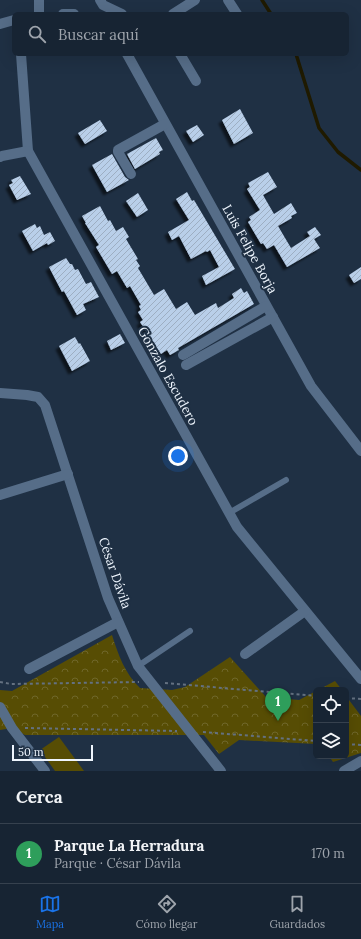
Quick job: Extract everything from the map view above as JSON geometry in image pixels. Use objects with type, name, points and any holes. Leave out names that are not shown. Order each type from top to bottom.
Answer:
[{"type":"street","points":[[39,0],[39,12]]},
{"type":"street","points":[[100,0],[103,6],[117,12]]},
{"type":"street","points":[[176,12],[195,0]]},
{"type":"street","points":[[228,0],[236,12]]},
{"type":"street","points":[[0,24],[12,21]]},
{"type":"street","name":"Gonzalo Escudero","points":[[20,56],[28,151],[237,528],[361,679]]},
{"type":"street","name":"Luis Felipe Borja","points":[[127,56],[311,386],[361,451]]},
{"type":"street","points":[[181,56],[196,81]]},
{"type":"street","points":[[131,174],[118,150],[165,124]]},
{"type":"street","points":[[0,158],[2,156],[28,151]]},
{"type":"street","points":[[266,306],[184,360],[273,317]]},
{"type":"street","name":"César Dávila","points":[[0,393],[38,397],[45,405],[108,598],[138,666],[221,771]]},
{"type":"street","points":[[0,495],[68,474]]},
{"type":"street","points":[[244,654],[305,611]]},
{"type":"street","points":[[29,669],[118,622]]},
{"type":"street","points":[[0,707],[12,728],[45,771]]},
{"type":"street","points":[[344,771],[361,760]]},
{"type":"lane","points":[[229,513],[286,480]]},
{"type":"lane","points":[[138,666],[190,631]]},
{"type":"path","points":[[349,698],[361,699]]},
{"type":"path","points":[[12,728],[189,731],[313,741]]},
{"type":"path","points":[[349,744],[361,745]]},
{"type":"green space","points":[[112,635],[126,670],[140,688],[172,690],[185,687],[230,657],[266,697],[299,700],[313,693],[313,744],[239,740],[219,754],[204,735],[25,735],[12,728],[0,730],[0,690],[12,691]]},
{"type":"green space","points":[[335,681],[340,687],[324,687]]},
{"type":"green space","points":[[349,700],[361,716],[361,753],[349,757]]},
{"type":"green space","points":[[59,737],[84,771],[55,771],[40,750]]},
{"type":"green space","points":[[331,759],[342,759],[333,762]]},
{"type":"building","points":[[240,109],[253,133],[234,144],[222,120]]},
{"type":"building","points":[[100,120],[107,131],[85,144],[78,133]]},
{"type":"building","points":[[197,125],[204,135],[193,142],[186,131]]},
{"type":"building","points":[[156,138],[163,150],[159,152],[160,154],[135,169],[127,154]]},
{"type":"building","points":[[112,154],[125,177],[129,180],[107,192],[92,165]]},
{"type":"building","points":[[268,172],[277,187],[263,195],[274,214],[291,203],[297,213],[291,216],[292,218],[278,226],[291,248],[310,236],[307,232],[315,227],[321,235],[314,239],[320,248],[287,267],[274,245],[267,249],[263,243],[261,244],[248,222],[251,220],[249,217],[260,210],[247,189],[250,187],[248,183]]},
{"type":"building","points":[[20,176],[31,194],[17,200],[9,185],[13,183],[11,180]]},
{"type":"building","points":[[187,192],[192,201],[194,200],[235,269],[206,285],[202,276],[219,267],[210,250],[191,259],[179,236],[172,240],[168,232],[189,220],[176,199]]},
{"type":"building","points":[[138,193],[148,210],[137,217],[126,201]]},
{"type":"building","points":[[100,206],[108,221],[110,220],[116,231],[123,227],[129,237],[126,239],[138,259],[136,260],[140,266],[138,268],[154,295],[164,289],[176,309],[187,302],[195,315],[216,303],[218,308],[234,298],[232,294],[241,288],[244,293],[247,291],[254,304],[178,348],[179,350],[170,355],[167,350],[161,354],[140,322],[143,320],[138,312],[141,310],[139,306],[141,305],[130,286],[127,288],[117,271],[112,274],[96,247],[99,245],[82,216]]},
{"type":"building","points":[[35,224],[37,228],[40,226],[44,235],[50,232],[55,241],[48,245],[47,243],[33,251],[22,231]]},
{"type":"building","points":[[66,258],[75,270],[78,269],[86,284],[91,282],[99,297],[83,304],[86,310],[77,315],[64,291],[62,292],[49,267]]},
{"type":"building","points":[[361,267],[361,279],[354,283],[349,275]]},
{"type":"building","points":[[120,334],[125,343],[111,350],[107,341]]},
{"type":"building","points":[[75,337],[90,361],[72,371],[59,346]]},
{"type":"waterway","points":[[262,0],[270,12]]},
{"type":"waterway","points":[[297,56],[319,128],[338,152],[361,170]]},
{"type":"place","name":"Parque La Herradura","points":[[278,721]]}]
